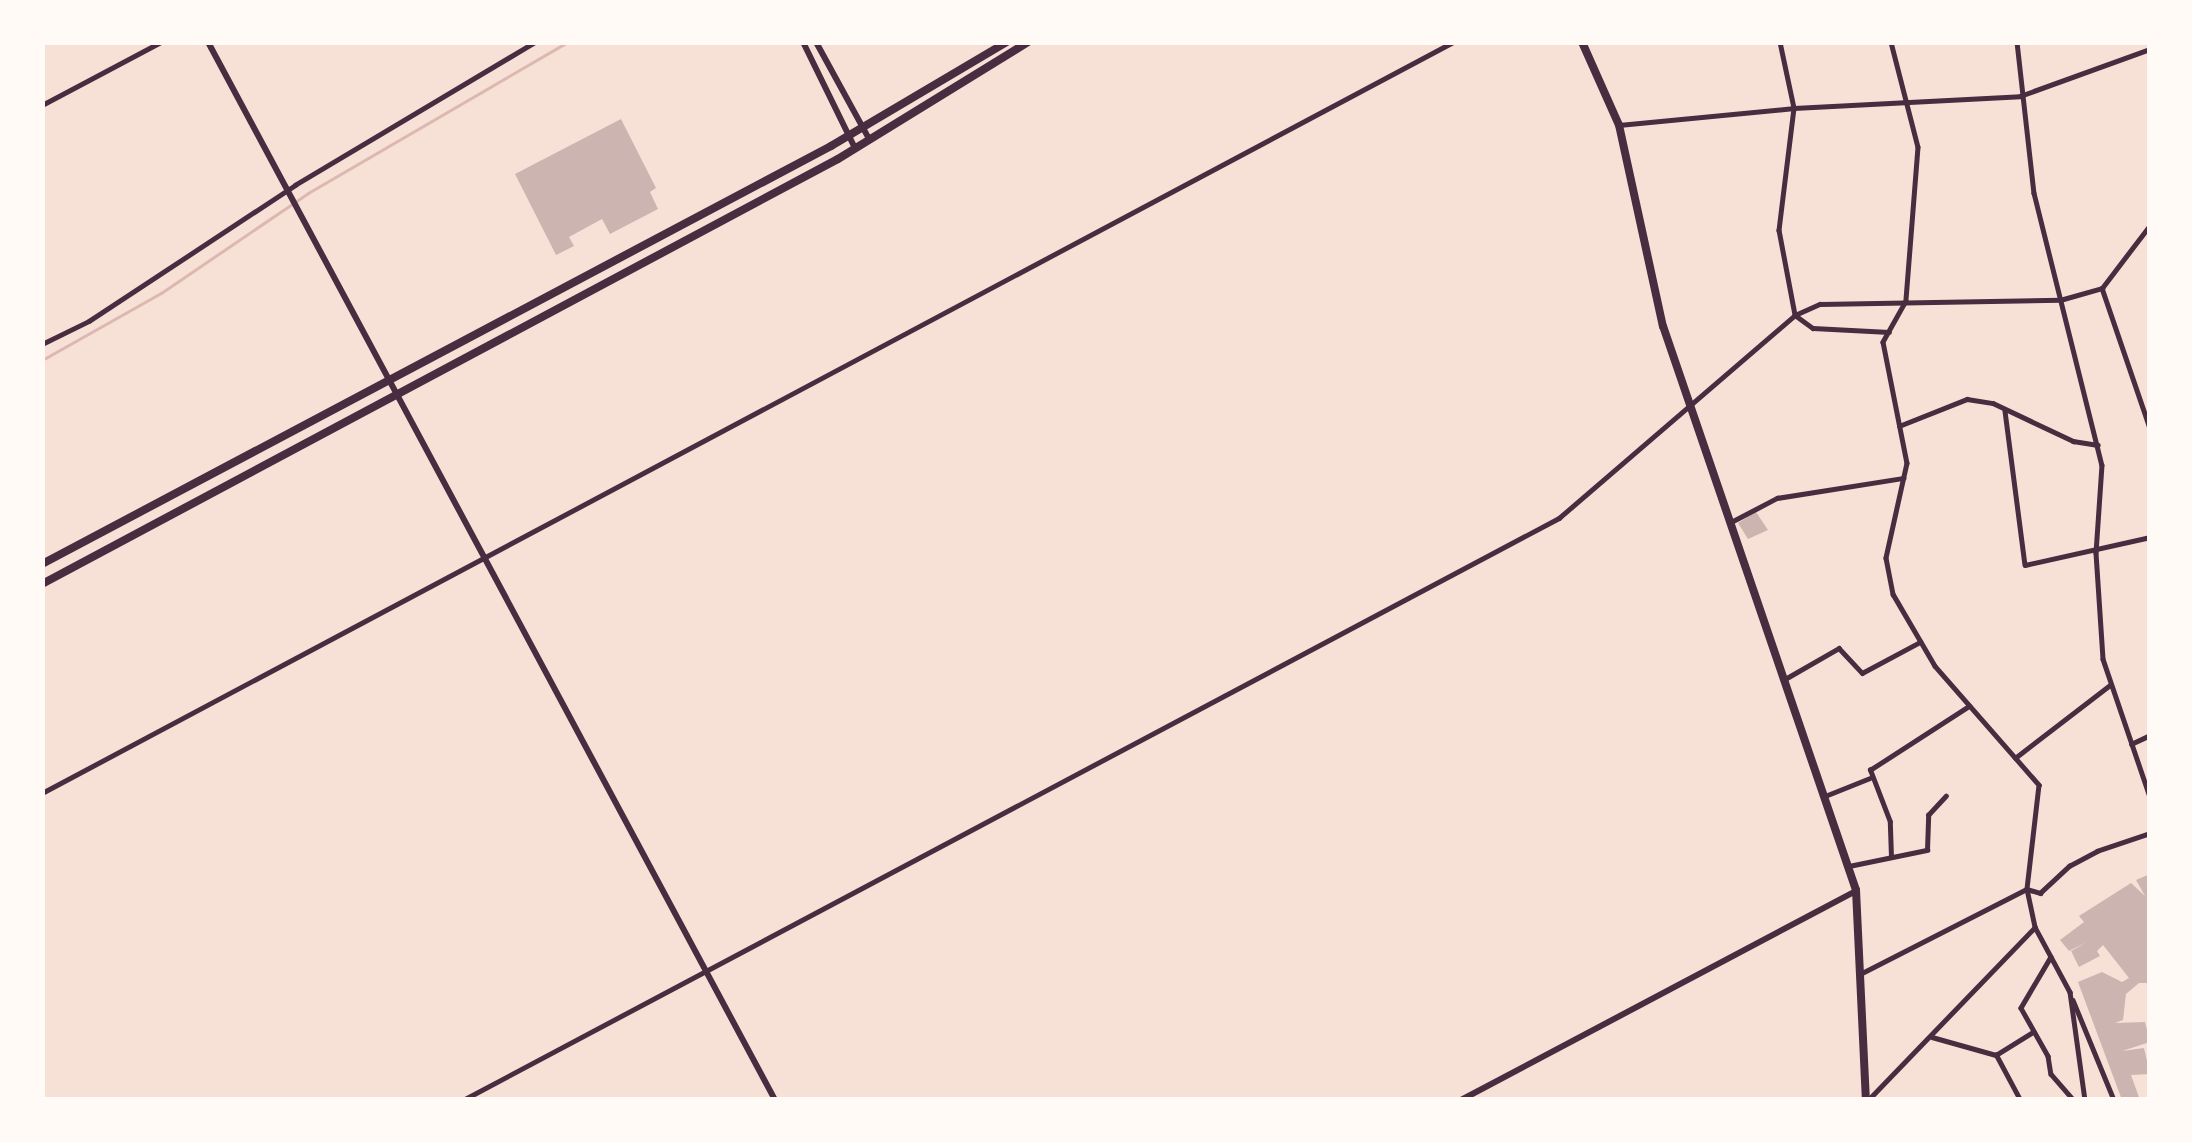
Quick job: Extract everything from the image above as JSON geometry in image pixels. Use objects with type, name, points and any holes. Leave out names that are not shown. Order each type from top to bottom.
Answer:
[{"type":"main road","points":[[42,564],[850,135],[1007,42]]},
{"type":"main road","points":[[42,584],[855,148],[1028,42]]},
{"type":"main road","points":[[1582,42],[1619,125],[1663,326],[1856,890],[1867,1100]]},
{"type":"street","points":[[42,105],[161,42]]},
{"type":"street","points":[[208,42],[775,1100]]},
{"type":"street","points":[[42,344],[89,321],[287,191],[535,42]]},
{"type":"street","points":[[803,42],[855,148]]},
{"type":"street","points":[[816,42],[869,139]]},
{"type":"street","points":[[42,793],[1454,42]]},
{"type":"street","points":[[1780,42],[1794,108],[1779,230],[1795,315],[1813,328],[1889,332]]},
{"type":"street","points":[[1891,42],[1918,147],[1906,301],[1883,342],[1907,463],[1886,558],[1893,594],[1921,642],[1969,706],[2039,785],[2027,889],[2035,927],[2070,992],[2114,1100]]},
{"type":"street","points":[[2017,42],[2034,193],[2102,465],[2096,553],[2104,659],[2150,797]]},
{"type":"street","points":[[1619,125],[1904,100],[2020,96],[2150,49]]},
{"type":"street","points":[[464,1100],[1559,518],[1795,315],[1820,304],[2060,300],[2102,288],[2150,225]]},
{"type":"street","points":[[2102,288],[2150,428]]},
{"type":"street","points":[[1899,425],[1967,399],[2072,441],[2098,445]]},
{"type":"street","points":[[2005,411],[2025,565],[2096,553],[2150,537]]},
{"type":"street","points":[[1731,522],[1777,498],[1903,478]]},
{"type":"street","points":[[1785,680],[1839,648],[1862,674],[1921,642]]},
{"type":"street","points":[[2015,758],[2111,684]]},
{"type":"street","points":[[1891,857],[1890,822],[1870,770],[1969,706]]},
{"type":"street","points":[[2131,743],[2150,735]]},
{"type":"street","points":[[1825,796],[1872,778]]},
{"type":"street","points":[[1849,866],[1927,850],[1928,815],[1946,796]]},
{"type":"street","points":[[1859,975],[2027,889],[2040,893],[2068,866],[2150,833]]},
{"type":"street","points":[[1461,1100],[1856,890]]},
{"type":"street","points":[[1867,1100],[2035,927]]},
{"type":"street","points":[[2051,957],[2020,1008],[2051,1074],[2074,1100]]},
{"type":"street","points":[[2070,992],[2085,1100]]},
{"type":"street","points":[[1930,1036],[1996,1054],[2034,1032]]},
{"type":"street","points":[[1996,1054],[2020,1100]]},
{"type":"building","points":[[621,119],[656,188],[650,192],[658,209],[610,234],[602,219],[569,237],[574,246],[556,255],[515,174]]},
{"type":"building","points":[[1756,512],[1768,530],[1748,539],[1738,523]]},
{"type":"building","points":[[2150,874],[2150,983],[2139,983],[2126,994],[2123,1020],[2115,1023],[2145,1022],[2150,1042],[2122,1051],[2144,1048],[2150,1074],[2131,1075],[2140,1100],[2122,1100],[2078,982],[2102,972],[2122,982],[2129,978],[2103,945],[2097,951],[2100,956],[2079,967],[2071,951],[2087,942],[2069,951],[2060,940],[2084,922],[2079,916],[2131,883],[2145,896],[2136,880]]},
{"type":"waterway","points":[[42,360],[161,293],[308,193],[567,42]]}]
